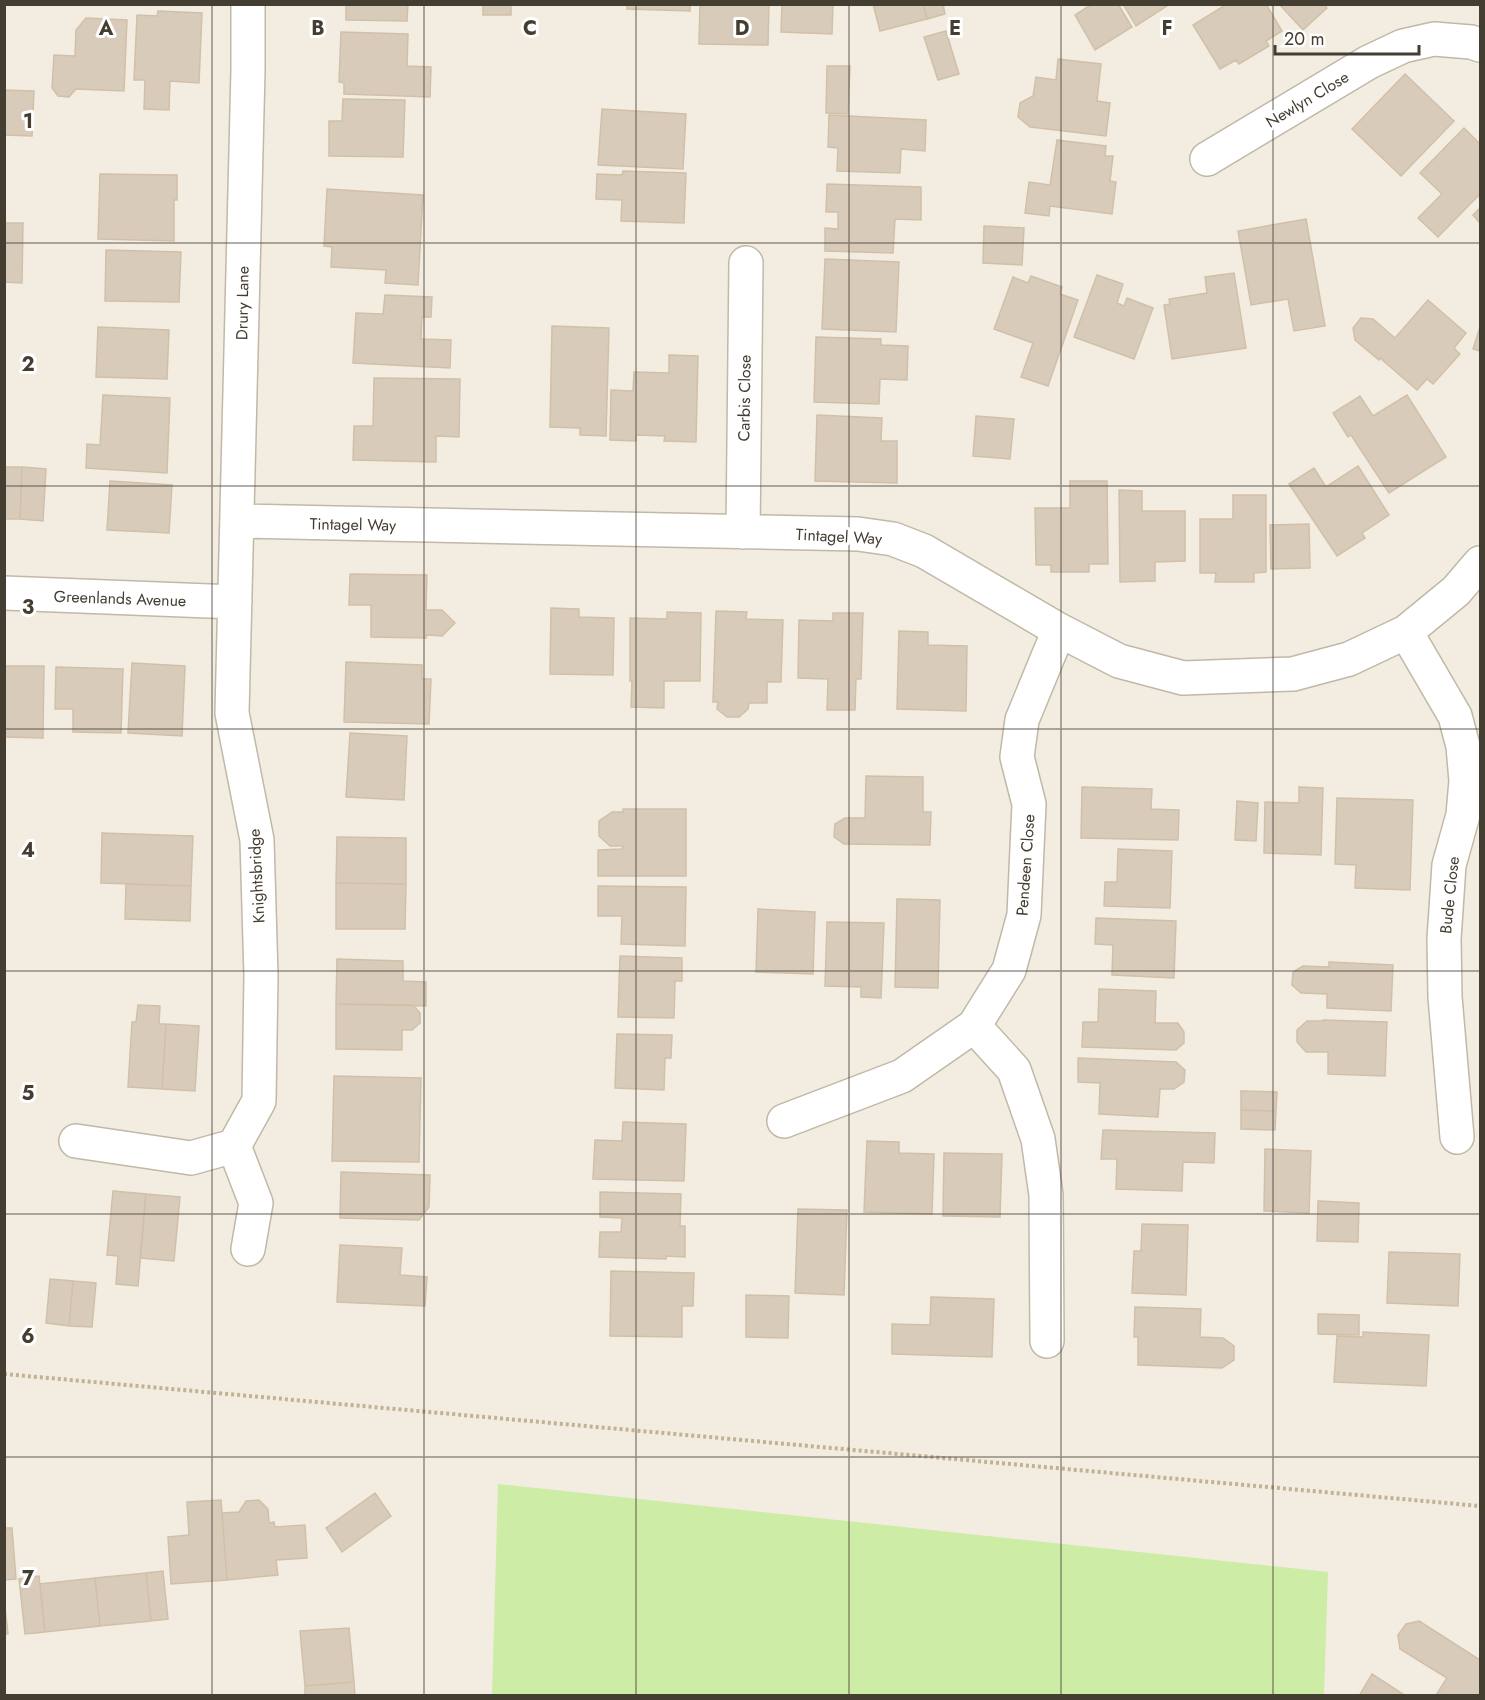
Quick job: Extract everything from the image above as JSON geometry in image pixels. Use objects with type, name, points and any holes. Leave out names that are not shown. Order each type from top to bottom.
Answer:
[{"type":"street","name":"Drury Lane","points":[[235,602],[248,4]]},
{"type":"street","name":"Newlyn Close","points":[[1207,159],[1369,62],[1403,46],[1434,39],[1471,42],[1480,45]]},
{"type":"street","name":"Carbis Close","points":[[743,532],[746,263]]},
{"type":"street","name":"Tintagel Way","points":[[237,521],[858,534],[892,539],[924,551],[1059,630],[1119,661],[1183,678],[1293,674],[1349,659],[1406,633],[1456,591],[1480,563]]},
{"type":"street","name":"Greenlands Avenue","points":[[4,593],[235,602]]},
{"type":"street","name":"Knightsbridge","points":[[234,1146],[259,1101],[261,976],[256,840],[232,712],[235,602]]},
{"type":"street","name":"Pendeen Close","points":[[784,1121],[902,1076],[974,1026],[1009,970],[1024,915],[1029,804],[1017,757],[1022,720],[1059,630]]},
{"type":"street","name":"Bude Close","points":[[1406,633],[1455,716],[1464,758],[1466,781],[1463,815],[1449,865],[1444,939],[1445,997],[1457,1137]]},
{"type":"street","points":[[974,1026],[1014,1070],[1038,1139],[1046,1195],[1047,1341]]},
{"type":"street","points":[[76,1140],[191,1158],[234,1146],[256,1203],[248,1249]]},
{"type":"path","points":[[4,1374],[1480,1506]]},
{"type":"green space","points":[[498,1484],[1328,1572],[1324,1695],[492,1695]]},
{"type":"building","points":[[346,4],[408,4],[407,21],[346,20]]},
{"type":"building","points":[[483,4],[511,4],[511,15],[483,15]]},
{"type":"building","points":[[627,4],[690,4],[690,11],[627,9]]},
{"type":"building","points":[[700,4],[769,4],[768,45],[699,44]]},
{"type":"building","points":[[782,4],[833,4],[832,34],[781,32]]},
{"type":"building","points":[[873,4],[923,4],[927,19],[880,31]]},
{"type":"building","points":[[923,4],[943,4],[945,14],[927,19]]},
{"type":"building","points":[[1092,4],[1118,4],[1132,27],[1095,50],[1075,15]]},
{"type":"building","points":[[1123,4],[1170,4],[1136,26]]},
{"type":"building","points":[[1227,4],[1266,4],[1282,31],[1266,41],[1269,46],[1239,64],[1236,60],[1220,69],[1193,25]]},
{"type":"building","points":[[1279,4],[1323,4],[1327,8],[1303,30]]},
{"type":"building","points":[[158,11],[202,13],[199,83],[170,81],[169,110],[144,109],[145,80],[134,80],[137,15],[157,16]]},
{"type":"building","points":[[86,18],[127,20],[124,91],[76,89],[69,97],[58,96],[52,88],[54,55],[75,56],[76,30]]},
{"type":"building","points":[[946,31],[959,74],[938,80],[924,37]]},
{"type":"building","points":[[341,32],[408,34],[407,66],[431,67],[430,97],[344,94],[344,83],[339,82]]},
{"type":"building","points":[[1058,59],[1101,64],[1097,101],[1110,103],[1106,136],[1030,127],[1018,117],[1020,103],[1033,96],[1036,77],[1056,80]]},
{"type":"building","points":[[827,66],[850,66],[848,114],[826,113]]},
{"type":"building","points":[[1405,74],[1454,121],[1401,176],[1352,129]]},
{"type":"building","points":[[4,90],[34,91],[32,136],[4,135]]},
{"type":"building","points":[[343,99],[405,100],[403,157],[329,156],[329,121],[342,121]]},
{"type":"building","points":[[602,109],[686,114],[683,169],[598,165]]},
{"type":"building","points":[[829,115],[926,120],[925,151],[901,149],[900,173],[837,171],[838,148],[828,147]]},
{"type":"building","points":[[1464,128],[1480,144],[1480,194],[1438,237],[1418,218],[1442,194],[1420,173]]},
{"type":"building","points":[[1057,140],[1106,146],[1105,156],[1113,156],[1110,181],[1116,182],[1112,214],[1050,206],[1049,216],[1025,213],[1029,182],[1050,185]]},
{"type":"building","points":[[623,171],[686,173],[684,223],[621,221],[622,200],[596,199],[597,174],[622,175]]},
{"type":"building","points":[[100,174],[177,175],[177,200],[174,200],[174,241],[98,239]]},
{"type":"building","points":[[827,184],[921,187],[921,220],[895,219],[893,253],[825,251],[825,228],[838,229],[838,212],[826,212]]},
{"type":"building","points":[[327,189],[423,195],[418,285],[385,283],[386,270],[331,267],[332,247],[324,246]]},
{"type":"building","points":[[1480,208],[1480,223],[1473,215]]},
{"type":"building","points":[[1306,219],[1325,326],[1294,331],[1288,299],[1251,305],[1238,231]]},
{"type":"building","points":[[4,223],[23,223],[22,283],[4,282]]},
{"type":"building","points":[[984,226],[1024,228],[1022,265],[983,263]]},
{"type":"building","points":[[106,250],[181,252],[179,302],[105,301]]},
{"type":"building","points":[[825,259],[899,262],[896,332],[822,329]]},
{"type":"building","points":[[1234,273],[1246,348],[1172,359],[1164,305],[1170,304],[1169,299],[1207,293],[1205,277]]},
{"type":"building","points":[[1097,275],[1123,284],[1117,303],[1124,306],[1127,298],[1153,308],[1134,359],[1074,337]]},
{"type":"building","points":[[1031,276],[1062,287],[1060,294],[1078,300],[1048,386],[1021,377],[1033,343],[994,329],[1013,277],[1028,283]]},
{"type":"building","points":[[385,295],[432,297],[431,317],[422,317],[421,339],[451,340],[450,368],[353,363],[356,313],[383,314]]},
{"type":"building","points":[[1428,300],[1466,333],[1454,348],[1460,354],[1433,384],[1427,379],[1417,390],[1355,340],[1353,328],[1361,318],[1373,319],[1395,338]]},
{"type":"building","points":[[552,326],[609,328],[606,436],[580,435],[580,428],[550,427]]},
{"type":"building","points":[[98,327],[169,330],[167,379],[96,377]]},
{"type":"building","points":[[1480,327],[1480,351],[1473,349]]},
{"type":"building","points":[[816,337],[881,339],[881,345],[908,346],[907,380],[880,379],[879,404],[814,402]]},
{"type":"building","points":[[669,355],[698,356],[696,442],[664,441],[665,436],[636,435],[636,441],[610,440],[611,390],[633,391],[634,372],[669,373]]},
{"type":"building","points":[[374,378],[460,379],[459,437],[436,436],[436,462],[353,460],[354,426],[373,426]]},
{"type":"building","points":[[103,395],[170,398],[167,473],[86,468],[87,444],[100,445]]},
{"type":"building","points":[[1407,395],[1446,457],[1389,493],[1351,435],[1348,437],[1333,413],[1360,396],[1373,416]]},
{"type":"building","points":[[817,415],[882,418],[881,441],[897,441],[897,483],[815,481]]},
{"type":"building","points":[[976,416],[1014,419],[1010,459],[973,456]]},
{"type":"building","points":[[1358,466],[1389,515],[1362,533],[1365,538],[1337,556],[1289,484],[1314,468],[1326,487]]},
{"type":"building","points":[[4,467],[22,467],[20,519],[4,519]]},
{"type":"building","points":[[22,467],[46,469],[43,521],[20,519]]},
{"type":"building","points":[[110,481],[172,485],[169,533],[107,530]]},
{"type":"building","points":[[1070,481],[1107,481],[1108,564],[1089,564],[1089,572],[1051,572],[1051,565],[1036,565],[1035,508],[1070,508]]},
{"type":"building","points":[[1119,490],[1142,491],[1142,511],[1185,511],[1185,561],[1155,562],[1155,581],[1120,582]]},
{"type":"building","points":[[1233,495],[1266,495],[1266,572],[1254,573],[1254,582],[1215,582],[1216,573],[1200,573],[1200,519],[1233,519]]},
{"type":"building","points":[[1309,524],[1310,568],[1271,569],[1270,525]]},
{"type":"building","points":[[350,574],[427,575],[426,610],[442,610],[455,623],[442,636],[371,637],[371,605],[349,605]]},
{"type":"building","points":[[551,608],[579,609],[579,617],[614,618],[613,675],[550,674]]},
{"type":"building","points":[[716,611],[747,612],[746,619],[783,620],[781,682],[767,682],[767,703],[749,703],[748,709],[739,717],[727,717],[717,709],[718,702],[713,702]]},
{"type":"building","points":[[667,612],[701,613],[700,681],[664,681],[664,708],[631,707],[630,618],[667,619]]},
{"type":"building","points":[[833,613],[863,613],[861,679],[856,679],[855,710],[827,710],[828,679],[798,678],[799,620],[833,621]]},
{"type":"building","points":[[899,631],[928,632],[928,645],[967,646],[966,711],[897,709]]},
{"type":"building","points":[[346,662],[422,665],[422,679],[431,679],[429,724],[344,722]]},
{"type":"building","points":[[132,663],[185,666],[182,736],[128,733]]},
{"type":"building","points":[[4,666],[44,666],[43,738],[4,737]]},
{"type":"building","points":[[56,667],[123,669],[121,733],[73,732],[73,709],[55,709]]},
{"type":"building","points":[[350,733],[407,736],[404,800],[346,797]]},
{"type":"building","points":[[866,776],[923,777],[923,812],[931,812],[930,845],[844,844],[834,837],[835,824],[845,818],[865,818]]},
{"type":"building","points":[[1082,787],[1152,789],[1151,809],[1179,810],[1178,840],[1081,838]]},
{"type":"building","points":[[1299,787],[1323,788],[1321,855],[1264,853],[1265,802],[1299,803]]},
{"type":"building","points":[[1337,798],[1413,800],[1410,890],[1355,888],[1356,865],[1335,864]]},
{"type":"building","points":[[1237,801],[1258,803],[1256,841],[1235,840]]},
{"type":"building","points":[[623,809],[686,809],[686,876],[598,876],[598,850],[622,849],[623,846],[610,846],[599,836],[599,821],[612,812],[623,812]]},
{"type":"building","points":[[102,833],[193,836],[191,886],[101,883]]},
{"type":"building","points":[[337,837],[406,838],[406,884],[336,883]]},
{"type":"building","points":[[1118,849],[1172,851],[1170,908],[1104,906],[1105,882],[1117,882]]},
{"type":"building","points":[[336,883],[406,884],[405,929],[336,929]]},
{"type":"building","points":[[126,884],[191,886],[190,921],[125,919]]},
{"type":"building","points":[[598,886],[686,887],[685,946],[621,944],[622,916],[598,916]]},
{"type":"building","points":[[897,899],[940,900],[938,988],[895,987]]},
{"type":"building","points":[[758,909],[815,912],[813,974],[756,972]]},
{"type":"building","points":[[1096,918],[1176,921],[1174,978],[1112,975],[1113,945],[1095,944]]},
{"type":"building","points":[[827,922],[884,923],[881,998],[861,997],[861,987],[825,986]]},
{"type":"building","points":[[620,956],[682,958],[682,981],[675,981],[674,1018],[618,1017]]},
{"type":"building","points":[[337,959],[403,961],[403,981],[426,982],[426,1006],[336,1004]]},
{"type":"building","points":[[1329,962],[1393,965],[1391,1011],[1327,1008],[1327,994],[1301,993],[1292,985],[1293,972],[1303,966],[1329,967]]},
{"type":"building","points":[[1099,989],[1156,991],[1155,1023],[1178,1023],[1184,1032],[1184,1043],[1176,1050],[1082,1047],[1083,1022],[1098,1022]]},
{"type":"building","points":[[336,1004],[413,1005],[420,1013],[420,1023],[412,1030],[402,1030],[402,1050],[336,1049]]},
{"type":"building","points":[[138,1005],[160,1006],[159,1024],[166,1024],[162,1089],[128,1087],[132,1022],[136,1022]]},
{"type":"building","points":[[1307,1021],[1387,1022],[1385,1076],[1328,1074],[1328,1052],[1306,1052],[1297,1042],[1297,1030]]},
{"type":"building","points":[[166,1024],[199,1026],[195,1091],[162,1089]]},
{"type":"building","points":[[617,1034],[672,1035],[671,1058],[665,1058],[664,1090],[615,1088]]},
{"type":"building","points":[[1078,1058],[1176,1062],[1185,1070],[1184,1082],[1174,1089],[1160,1089],[1158,1117],[1099,1114],[1100,1083],[1078,1082]]},
{"type":"building","points":[[334,1076],[421,1078],[419,1162],[332,1161]]},
{"type":"building","points":[[1241,1091],[1277,1092],[1276,1111],[1241,1110]]},
{"type":"building","points":[[1241,1110],[1276,1111],[1275,1130],[1241,1129]]},
{"type":"building","points":[[623,1122],[686,1124],[684,1181],[593,1179],[595,1140],[622,1141]]},
{"type":"building","points":[[1103,1130],[1215,1133],[1214,1163],[1183,1162],[1182,1191],[1116,1189],[1117,1159],[1101,1159]]},
{"type":"building","points":[[867,1141],[899,1142],[899,1153],[934,1154],[932,1214],[864,1212]]},
{"type":"building","points":[[1265,1149],[1311,1151],[1309,1213],[1264,1211]]},
{"type":"building","points":[[944,1153],[1002,1154],[1000,1217],[943,1216]]},
{"type":"building","points":[[341,1172],[430,1175],[429,1207],[419,1220],[340,1218]]},
{"type":"building","points":[[113,1191],[146,1194],[138,1286],[116,1284],[118,1256],[107,1255]]},
{"type":"building","points":[[600,1192],[681,1194],[680,1226],[685,1226],[685,1257],[666,1256],[666,1259],[599,1257],[600,1232],[621,1232],[622,1218],[600,1217]]},
{"type":"building","points":[[146,1194],[180,1197],[174,1261],[140,1258]]},
{"type":"building","points":[[1318,1201],[1359,1203],[1358,1242],[1317,1241]]},
{"type":"building","points":[[798,1209],[847,1210],[844,1295],[795,1293]]},
{"type":"building","points":[[1142,1224],[1188,1225],[1186,1295],[1132,1293],[1134,1251],[1141,1251]]},
{"type":"building","points":[[340,1245],[402,1248],[400,1275],[427,1277],[425,1306],[337,1302]]},
{"type":"building","points":[[1389,1252],[1460,1254],[1458,1306],[1387,1303]]},
{"type":"building","points":[[611,1271],[694,1273],[693,1306],[682,1306],[682,1337],[610,1336]]},
{"type":"building","points":[[50,1279],[73,1281],[69,1326],[46,1323]]},
{"type":"building","points":[[73,1281],[96,1283],[92,1327],[69,1326]]},
{"type":"building","points":[[746,1295],[789,1296],[788,1338],[746,1337]]},
{"type":"building","points":[[931,1297],[994,1299],[992,1357],[892,1354],[892,1324],[930,1325]]},
{"type":"building","points":[[1135,1307],[1201,1309],[1200,1337],[1223,1338],[1234,1346],[1234,1360],[1222,1368],[1138,1365],[1138,1337],[1134,1337]]},
{"type":"building","points":[[1318,1314],[1359,1315],[1359,1335],[1318,1334]]},
{"type":"building","points":[[1363,1332],[1429,1335],[1426,1386],[1334,1382],[1337,1336],[1363,1337]]},
{"type":"building","points":[[375,1493],[391,1516],[342,1552],[326,1528]]},
{"type":"building","points":[[221,1500],[227,1580],[171,1584],[168,1537],[189,1535],[187,1502]]},
{"type":"building","points":[[259,1500],[268,1509],[269,1523],[274,1522],[275,1527],[305,1525],[307,1558],[276,1560],[278,1575],[227,1580],[222,1513],[239,1512],[246,1501]]},
{"type":"building","points":[[4,1528],[12,1528],[16,1579],[4,1580]]},
{"type":"building","points":[[163,1571],[168,1619],[151,1621],[146,1573]]},
{"type":"building","points":[[146,1573],[151,1621],[100,1626],[95,1578]]},
{"type":"building","points":[[39,1576],[45,1632],[25,1634],[19,1579]]},
{"type":"building","points":[[95,1578],[100,1626],[45,1632],[40,1584]]},
{"type":"building","points":[[4,1598],[8,1634],[4,1634]]},
{"type":"building","points":[[1419,1621],[1480,1660],[1480,1696],[1436,1695],[1447,1678],[1400,1649],[1398,1635],[1406,1624]]},
{"type":"building","points":[[349,1628],[354,1682],[305,1686],[300,1631]]},
{"type":"building","points":[[1372,1674],[1406,1696],[1359,1696]]},
{"type":"building","points":[[354,1682],[355,1696],[305,1696],[305,1686]]}]
